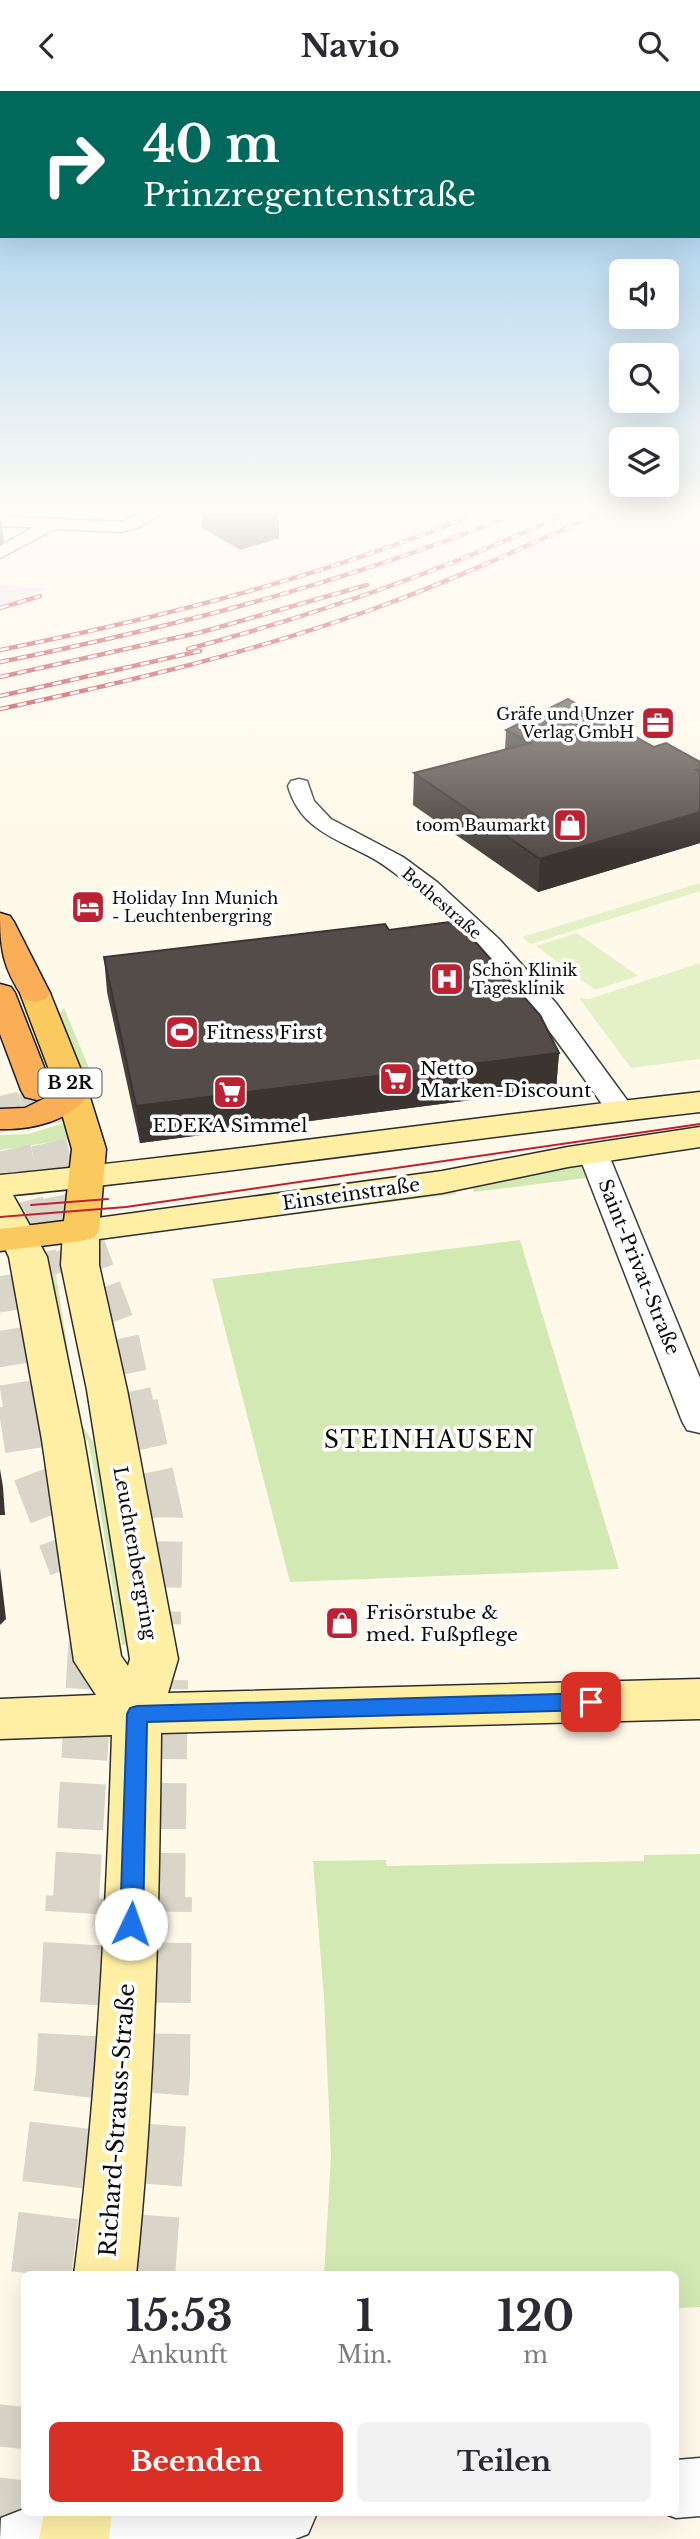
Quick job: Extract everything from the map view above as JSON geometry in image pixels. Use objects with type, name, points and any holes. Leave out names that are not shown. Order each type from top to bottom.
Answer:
[{"type":"highway","name":"B 2R","points":[[0,922],[35,993]]},
{"type":"highway","name":"B 2R","points":[[0,993],[37,1090]]},
{"type":"highway","name":"B 2R","points":[[0,1119],[35,1117],[58,1106],[73,1094]]},
{"type":"main road","name":"Leuchtenbergring","points":[[35,993],[73,1094],[89,1149],[80,1265],[107,1390],[154,1658],[137,1714]]},
{"type":"main road","points":[[0,1186],[700,1102]]},
{"type":"main road","name":"Einsteinstraße","points":[[9,1238],[430,1184],[593,1153],[700,1137]]},
{"type":"main road","points":[[0,1203],[9,1238],[28,1257],[61,1429],[98,1661],[137,1714]]},
{"type":"main road","points":[[0,1719],[700,1699]]},
{"type":"main road","name":"Richard-Strauss-Straße","points":[[106,2271],[116,2187],[133,1898],[137,1714]]},
{"type":"street","name":"Bothestraße","points":[[299,786],[307,810],[337,834],[366,844],[396,863],[447,905],[492,948],[541,1003],[621,1111]]},
{"type":"street","name":"Saint-Privat-Straße","points":[[593,1153],[700,1421]]},
{"type":"street","points":[[679,2489],[700,2487]]},
{"type":"street","points":[[63,2530],[133,2521],[229,2516]]},
{"type":"green space","points":[[700,883],[700,891],[531,944],[522,937]]},
{"type":"green space","points":[[577,933],[638,976],[595,990],[536,946]]},
{"type":"green space","points":[[700,963],[700,1059],[631,1068],[579,998],[589,999]]},
{"type":"green space","points":[[64,1008],[89,1068],[77,1070],[57,1017]]},
{"type":"green space","points":[[55,1088],[56,1092],[47,1106],[0,1114],[0,1097]]},
{"type":"green space","points":[[68,1123],[71,1139],[0,1150],[0,1135],[28,1134]]},
{"type":"green space","points":[[69,1155],[60,1170],[4,1175],[0,1164]]},
{"type":"green space","points":[[577,1164],[585,1167],[595,1177],[474,1192],[472,1187]]},
{"type":"green space","points":[[441,1188],[455,1191],[456,1194],[232,1222],[235,1216]]},
{"type":"green space","points":[[520,1240],[619,1569],[290,1582],[212,1279]]},
{"type":"green space","points":[[55,1268],[79,1421],[99,1450],[131,1645],[122,1645],[88,1441],[76,1428],[48,1269]]},
{"type":"green space","points":[[700,1854],[700,2307],[679,2308],[679,2271],[324,2271],[331,2156],[324,1998],[313,1861],[386,1860],[387,1866],[644,1861],[644,1855]]},
{"type":"building","name":"toom Baumarkt","points":[[568,699],[654,747],[666,743],[700,762],[700,770],[697,770],[700,772],[700,812],[540,859],[414,773],[531,743],[506,730]]},
{"type":"building","points":[[457,921],[540,1015],[559,1053],[136,1106],[104,957],[385,924],[389,930]]},
{"type":"tunnel","points":[[37,1090],[76,1265]]},
{"type":"tunnel","points":[[0,1096],[44,1277]]},
{"type":"tunnel","points":[[84,1237],[120,1333],[136,1406]]},
{"type":"tunnel","points":[[0,1276],[21,1406]]},
{"type":"tunnel","points":[[21,1404],[29,1455],[72,1567]]},
{"type":"tunnel","points":[[135,1404],[160,1517],[158,1624]]},
{"type":"tunnel","points":[[76,1899],[92,1632]]},
{"type":"tunnel","points":[[162,1899],[165,1680]]},
{"type":"tunnel","points":[[41,2271],[66,2073],[76,1897]]},
{"type":"tunnel","points":[[145,2271],[160,2074],[162,1897]]},
{"type":"tunnel","points":[[9,2539],[21,2433]]},
{"type":"tram line","points":[[0,1217],[126,1207],[700,1124]]},
{"type":"tram line","points":[[31,1205],[108,1199]]},
{"type":"railway","points":[[0,650],[112,626]]},
{"type":"railway","points":[[0,662],[160,626]]},
{"type":"railway","points":[[0,677],[222,626]]},
{"type":"railway","points":[[188,649],[268,626]]},
{"type":"railway","points":[[0,709],[190,665],[323,626]]},
{"type":"railway","points":[[0,696],[200,651]]},
{"type":"place","name":"Gräfe und Unzer Verlag GmbH","points":[[658,723]]},
{"type":"place","name":"toom Baumarkt","points":[[570,825]]},
{"type":"place","name":"Holiday Inn Munich - Leuchtenbergring","points":[[88,907]]},
{"type":"place","name":"Schön Klinik Tagesklinik","points":[[447,979]]},
{"type":"place","name":"Fitness First","points":[[182,1032]]},
{"type":"place","name":"Netto Marken-Discount","points":[[396,1079]]},
{"type":"place","name":"EDEKA Simmel","points":[[230,1092]]},
{"type":"place","name":"Frisörstube & med. Fußpflege","points":[[342,1623]]},
{"type":"district","name":"STEINHAUSEN","points":[[430,1440]]},
{"type":"route","points":[[131,1924],[137,1802],[137,1714],[591,1702]]}]
